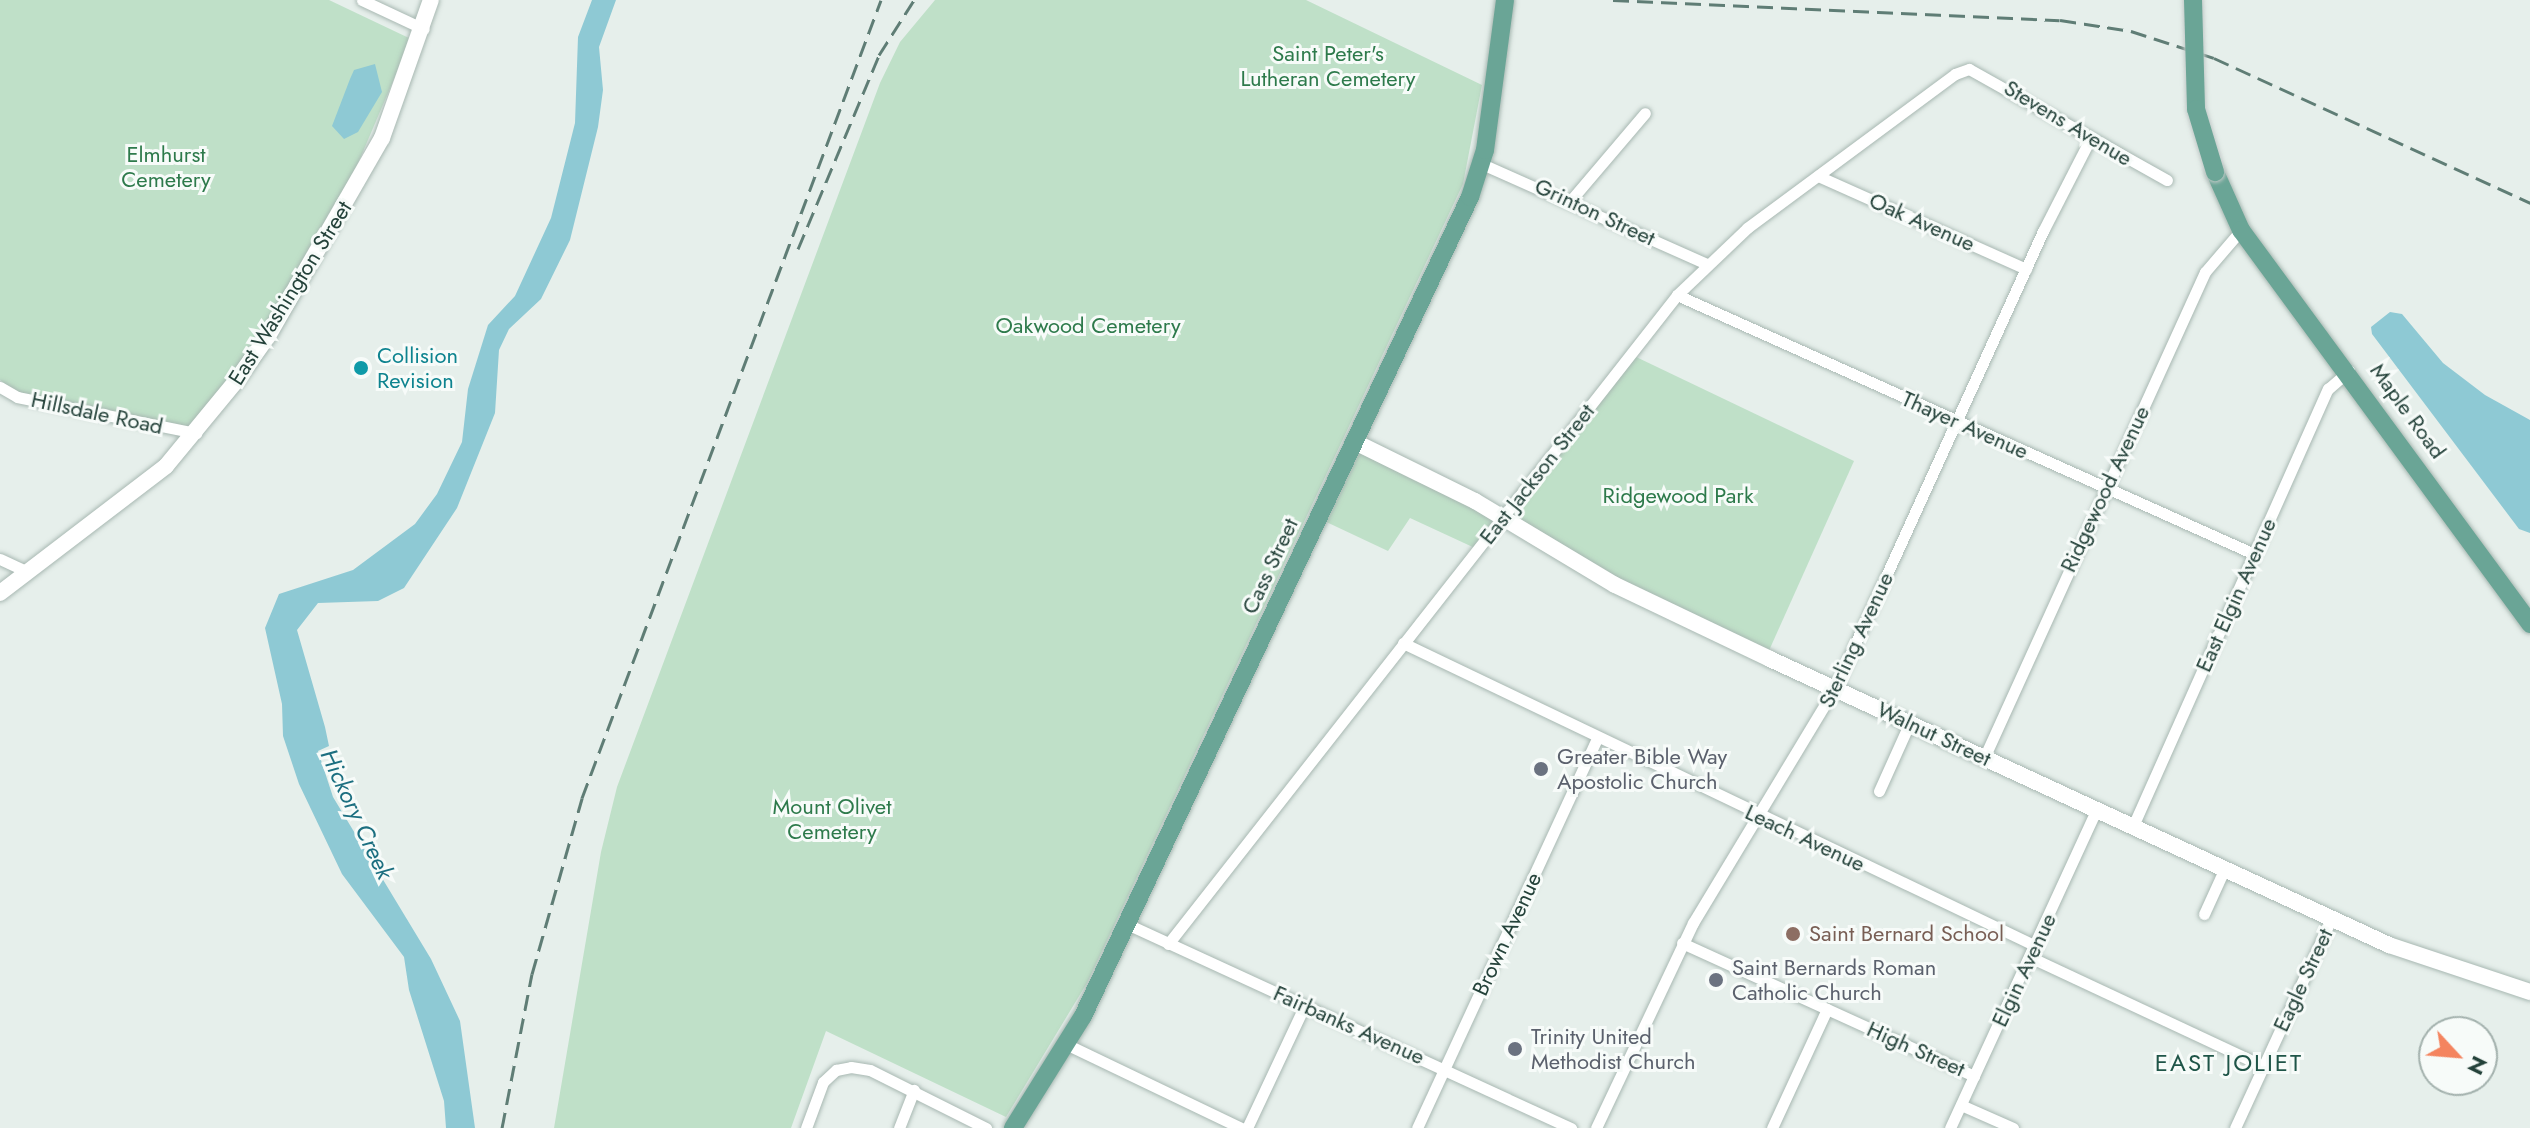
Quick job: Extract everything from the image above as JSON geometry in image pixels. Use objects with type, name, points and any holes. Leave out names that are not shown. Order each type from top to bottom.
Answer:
[{"type":"main road","name":"Cass Street","points":[[1013,1128],[1068,1045],[1127,924],[1355,442],[1483,157],[1505,0]]},
{"type":"main road","name":"Maple Road","points":[[2193,0],[2196,109],[2215,172],[2241,230],[2349,371],[2530,624]]},
{"type":"street","points":[[362,0],[424,29]]},
{"type":"street","name":"East Washington Street","points":[[0,593],[24,570],[166,466],[196,434],[268,336],[382,138],[424,29],[431,0]]},
{"type":"street","name":"Stevens Avenue","points":[[1969,69],[2038,104],[2090,139],[2167,180]]},
{"type":"street","name":"East Jackson Street","points":[[1168,944],[1677,295],[1707,264],[1818,176],[1969,69]]},
{"type":"street","points":[[1571,200],[1645,113]]},
{"type":"street","name":"Sterling Avenue","points":[[1596,1128],[1682,943],[1835,688],[2026,269],[2090,139]]},
{"type":"street","name":"Grinton Street","points":[[1483,157],[1707,264]]},
{"type":"street","name":"Oak Avenue","points":[[1818,176],[2026,269]]},
{"type":"street","name":"Ridgewood Avenue","points":[[1984,758],[2205,272],[2241,230]]},
{"type":"street","name":"Thayer Avenue","points":[[1677,295],[2254,554]]},
{"type":"street","name":"East Elgin Avenue","points":[[2133,826],[2328,389],[2349,371]]},
{"type":"street","name":"Hillsdale Road","points":[[0,387],[17,397],[196,434]]},
{"type":"street","name":"Walnut Street","points":[[1355,442],[1503,519],[1615,585],[1984,758],[2389,945],[2530,992]]},
{"type":"street","points":[[0,559],[24,570]]},
{"type":"street","name":"Leach Avenue","points":[[1403,643],[1596,740],[2036,946]]},
{"type":"street","points":[[1879,791],[1910,722]]},
{"type":"street","name":"Brown Avenue","points":[[1417,1128],[1596,740]]},
{"type":"street","name":"Elgin Avenue","points":[[1950,1128],[2096,810]]},
{"type":"street","points":[[2204,914],[2225,868]]},
{"type":"street","name":"Eagle Street","points":[[2235,1128],[2331,919]]},
{"type":"street","name":"Fairbanks Avenue","points":[[1127,924],[1571,1128]]},
{"type":"street","name":"High Street","points":[[1682,943],[1974,1076]]},
{"type":"street","points":[[2030,957],[2263,1066]]},
{"type":"street","points":[[1068,1045],[1244,1128],[1305,1005]]},
{"type":"street","points":[[1772,1128],[1827,1009]]},
{"type":"street","points":[[806,1128],[823,1082],[836,1070],[870,1070],[986,1128]]},
{"type":"street","points":[[899,1128],[914,1090]]},
{"type":"street","name":"High Street","points":[[1961,1105],[2013,1128]]},
{"type":"green space","name":"Elmhurst Cemetery","points":[[0,0],[329,0],[411,39],[353,175],[264,335],[196,429],[18,394],[0,380]]},
{"type":"green space","points":[[935,0],[1306,0],[1482,85],[1463,184],[1087,983],[1006,1117],[826,1031],[791,1128],[554,1128],[601,852],[617,787],[880,83],[900,42]]},
{"type":"green space","name":"Ridgewood Park","points":[[1632,355],[1854,461],[1767,655],[1616,585],[1504,518]]},
{"type":"green space","points":[[1356,443],[1502,519],[1477,549],[1410,518],[1388,551],[1320,519]]},
{"type":"water","points":[[592,0],[616,0],[599,47],[603,90],[598,127],[570,240],[541,299],[509,329],[499,350],[495,413],[457,508],[404,588],[378,601],[318,603],[297,630],[325,727],[329,746],[318,751],[333,797],[431,959],[460,1021],[475,1128],[446,1128],[444,1101],[409,990],[404,957],[342,874],[299,784],[283,736],[282,704],[265,628],[279,594],[353,570],[415,524],[437,494],[462,442],[468,389],[488,325],[515,296],[551,218],[575,123],[578,37]]},
{"type":"water","points":[[375,64],[382,92],[358,132],[344,139],[332,126],[350,79],[354,70]]},
{"type":"water","points":[[2390,312],[2402,314],[2443,363],[2485,395],[2530,420],[2530,533],[2519,529],[2372,334],[2371,327]]},
{"type":"railway","points":[[502,1128],[532,974],[582,798],[881,0]]},
{"type":"railway","points":[[798,249],[879,55],[914,0]]},
{"type":"railway","points":[[1613,0],[2060,20],[2131,31],[2214,58],[2530,203]]},
{"type":"place","name":"Collision Revision","points":[[361,368]]},
{"type":"place","name":"Greater Bible Way Apostolic Church","points":[[1541,769]]},
{"type":"place","name":"Saint Bernard School","points":[[1793,934]]},
{"type":"place","name":"Saint Bernards Roman Catholic Church","points":[[1716,980]]},
{"type":"place","name":"Trinity United Methodist Church","points":[[1515,1049]]},
{"type":"district","name":"EAST JOLIET","points":[[2229,1063]]},
{"type":"park label","name":"Saint Peter's Lutheran Cemetery","points":[[1328,66]]},
{"type":"park label","name":"Oakwood Cemetery","points":[[1088,326]]},
{"type":"park label","name":"Mount Olivet Cemetery","points":[[832,818]]},
{"type":"water label","name":"Hickory Creek","points":[[357,814]]}]
